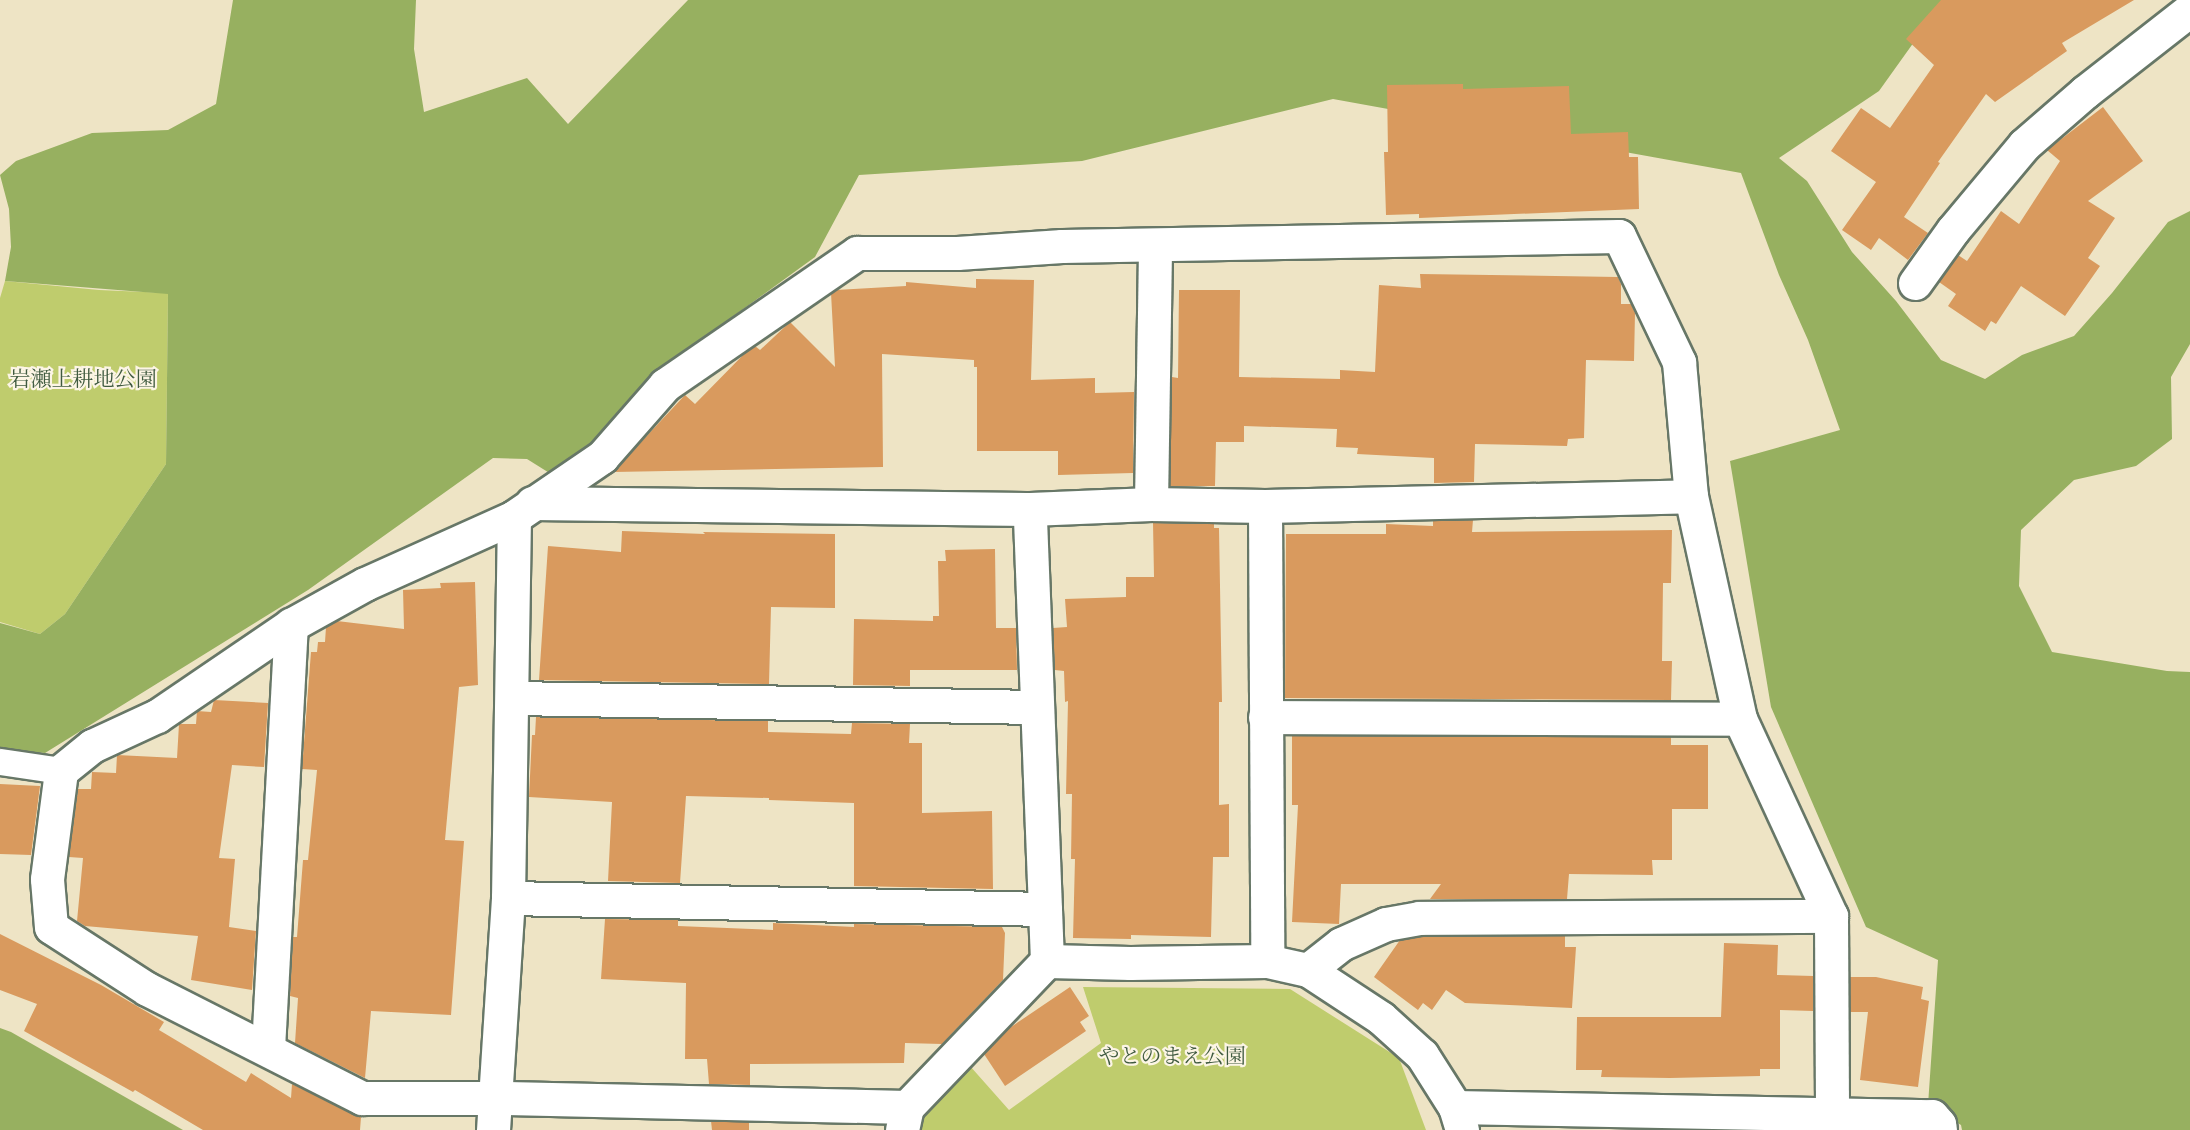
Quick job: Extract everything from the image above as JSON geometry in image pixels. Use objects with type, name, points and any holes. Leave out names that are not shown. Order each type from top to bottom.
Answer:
[{"type":"street","points":[[1915,283],[1953,230],[2024,145],[2085,92],[2190,10]]},
{"type":"street","points":[[1030,509],[1047,961],[904,1118],[495,1098],[362,1098],[268,1048],[147,989],[51,927],[47,879],[61,771],[92,746],[157,716],[291,625],[365,584],[523,510],[602,457],[665,385],[857,253],[957,253],[1062,246],[1619,236],[1679,362],[1691,496],[1740,719],[1831,916],[1832,1113]]},
{"type":"street","points":[[1151,504],[1155,245]]},
{"type":"street","points":[[523,510],[1030,509],[1151,504],[1265,506],[1691,496]]},
{"type":"street","points":[[1265,506],[1267,961]]},
{"type":"street","points":[[493,1130],[508,898],[512,698],[523,510]]},
{"type":"street","points":[[268,1048],[291,625]]},
{"type":"street","points":[[512,698],[1037,707]]},
{"type":"street","points":[[1265,717],[1740,719]]},
{"type":"street","points":[[508,898],[1045,909]]},
{"type":"street","points":[[1308,970],[1341,944],[1386,924],[1419,918],[1831,916]]},
{"type":"street","points":[[1047,961],[1130,963],[1267,961],[1308,970],[1381,1018],[1422,1055],[1458,1118],[1832,1113],[1932,1116],[1939,1124],[1940,1130]]},
{"type":"lane","points":[[0,762],[61,771]]},
{"type":"green space","points":[[233,0],[416,0],[414,49],[424,112],[527,78],[568,124],[688,0],[1944,0],[1879,91],[1779,158],[1807,181],[1852,252],[1896,301],[1941,360],[1985,379],[2022,355],[2074,336],[2112,293],[2168,222],[2190,211],[2190,344],[2171,377],[2172,439],[2136,466],[2074,480],[2021,530],[2019,586],[2052,652],[2167,671],[2190,672],[2190,1130],[1962,1130],[1961,1125],[1928,1105],[1938,960],[1866,927],[1771,707],[1730,461],[1840,430],[1808,340],[1779,275],[1741,173],[1333,99],[1082,161],[859,175],[815,257],[659,370],[585,451],[551,474],[527,459],[493,458],[308,590],[45,753],[0,749],[0,623],[40,634],[65,614],[166,464],[168,294],[5,281],[11,247],[9,209],[0,175],[16,161],[92,133],[168,130],[216,104]]},
{"type":"green space","name":"岩瀬上耕地公園","points":[[5,281],[99,290],[168,293],[166,464],[65,614],[40,634],[0,622],[0,298]]},
{"type":"green space","name":"やとのまえ公園","points":[[1083,987],[1290,989],[1399,1058],[1426,1130],[918,1130],[921,1117],[970,1066],[1009,1110],[1101,1043]]},
{"type":"green space","points":[[0,1028],[11,1032],[183,1130],[0,1130]]},
{"type":"building","points":[[1941,0],[2134,0],[2062,43],[2067,51],[1995,102],[1986,94],[1938,162],[1940,163],[1904,217],[1928,233],[1908,260],[1879,238],[1871,250],[1842,230],[1876,182],[1831,151],[1861,108],[1890,128],[1934,65],[1906,39]]},
{"type":"building","points":[[1463,84],[1463,89],[1569,86],[1571,134],[1628,132],[1629,157],[1638,157],[1639,209],[1419,218],[1419,214],[1386,215],[1384,152],[1388,152],[1387,85]]},
{"type":"building","points":[[2103,107],[2143,161],[2088,201],[2115,218],[2088,258],[2100,266],[2065,316],[2021,286],[1996,324],[1991,321],[1985,331],[1948,306],[1956,294],[1939,282],[1958,255],[1967,261],[2001,211],[2019,224],[2060,161],[2047,150]]},
{"type":"building","points":[[1420,274],[1618,277],[1621,284],[1621,304],[1631,304],[1635,313],[1634,361],[1586,360],[1584,438],[1568,439],[1567,446],[1475,444],[1474,482],[1434,483],[1434,458],[1357,454],[1358,448],[1336,447],[1337,429],[1244,426],[1244,442],[1216,442],[1215,486],[1170,486],[1172,377],[1178,378],[1179,290],[1240,290],[1239,377],[1340,379],[1340,370],[1375,372],[1379,285],[1421,288]]},
{"type":"building","points":[[976,279],[1034,280],[1031,380],[1095,378],[1095,393],[1134,392],[1133,473],[1058,475],[1058,451],[977,451],[977,367],[974,367],[974,360],[882,354],[883,467],[613,472],[685,395],[695,404],[747,351],[755,346],[760,350],[790,322],[835,367],[831,293],[836,290],[906,286],[906,282],[976,288]]},
{"type":"building","points":[[1473,520],[1472,532],[1672,530],[1671,583],[1663,583],[1662,661],[1672,661],[1671,700],[1285,698],[1286,534],[1386,534],[1386,524],[1433,526],[1433,521]]},
{"type":"building","points":[[1153,523],[1214,524],[1214,528],[1219,528],[1222,702],[1219,702],[1219,805],[1229,804],[1229,857],[1213,857],[1211,937],[1131,935],[1131,939],[1073,938],[1075,859],[1071,859],[1072,794],[1066,794],[1068,701],[1065,702],[1064,671],[1055,670],[1053,628],[1067,627],[1065,599],[1126,597],[1126,577],[1154,577]]},
{"type":"building","points":[[622,531],[705,534],[703,532],[835,534],[835,608],[771,607],[769,684],[539,680],[548,546],[621,552]]},
{"type":"building","points":[[995,549],[996,628],[1016,628],[1017,670],[910,670],[910,686],[853,685],[854,619],[933,621],[933,616],[939,616],[938,561],[946,561],[945,550]]},
{"type":"building","points":[[475,582],[478,685],[459,687],[445,840],[464,841],[451,1015],[371,1011],[365,1078],[295,1043],[298,998],[290,996],[293,937],[297,937],[303,860],[308,860],[317,770],[302,769],[311,652],[317,652],[318,642],[325,642],[326,627],[337,621],[404,629],[403,590],[441,588],[440,583]]},
{"type":"building","points":[[214,700],[268,703],[264,767],[232,765],[219,858],[235,859],[229,927],[256,931],[252,990],[191,980],[198,936],[85,926],[77,921],[83,858],[69,857],[78,789],[91,789],[92,772],[116,773],[117,755],[177,758],[179,724],[196,724],[197,711],[211,712]]},
{"type":"building","points":[[536,717],[768,721],[768,732],[851,734],[852,723],[910,724],[909,743],[922,743],[922,813],[992,811],[993,889],[854,886],[854,803],[686,796],[680,883],[608,881],[612,802],[529,797],[532,735],[535,735]]},
{"type":"building","points":[[1292,736],[1671,737],[1671,745],[1708,745],[1708,809],[1672,809],[1672,860],[1652,860],[1653,875],[1569,874],[1567,899],[1430,899],[1441,884],[1341,884],[1339,924],[1292,922],[1298,805],[1292,805]]},
{"type":"building","points":[[0,784],[40,786],[31,855],[0,854]]},
{"type":"building","points":[[605,919],[678,920],[678,926],[773,930],[773,923],[854,927],[854,924],[1002,927],[1005,933],[1003,980],[942,1044],[905,1043],[904,1063],[750,1064],[750,1085],[709,1084],[707,1059],[685,1059],[686,983],[601,979]]},
{"type":"building","points":[[0,934],[101,985],[164,1022],[159,1030],[246,1082],[251,1073],[291,1098],[292,1084],[361,1117],[360,1130],[203,1130],[135,1090],[133,1092],[24,1031],[37,1004],[0,990]]},
{"type":"building","points":[[1565,936],[1565,947],[1576,947],[1572,1008],[1465,1003],[1446,990],[1432,1010],[1423,1003],[1418,1010],[1374,977],[1400,940],[1421,937]]},
{"type":"building","points":[[1724,943],[1778,945],[1777,975],[1813,976],[1813,1011],[1780,1010],[1780,1069],[1760,1069],[1760,1076],[1670,1078],[1601,1077],[1602,1070],[1576,1070],[1577,1017],[1721,1017]]},
{"type":"building","points":[[1850,977],[1876,977],[1923,987],[1921,999],[1929,1001],[1918,1087],[1860,1080],[1868,1012],[1850,1012]]},
{"type":"building","points":[[1070,987],[1089,1016],[1080,1022],[1086,1031],[1005,1086],[984,1054],[1008,1029]]},
{"type":"building","points":[[711,1121],[749,1122],[749,1130],[712,1130]]}]
